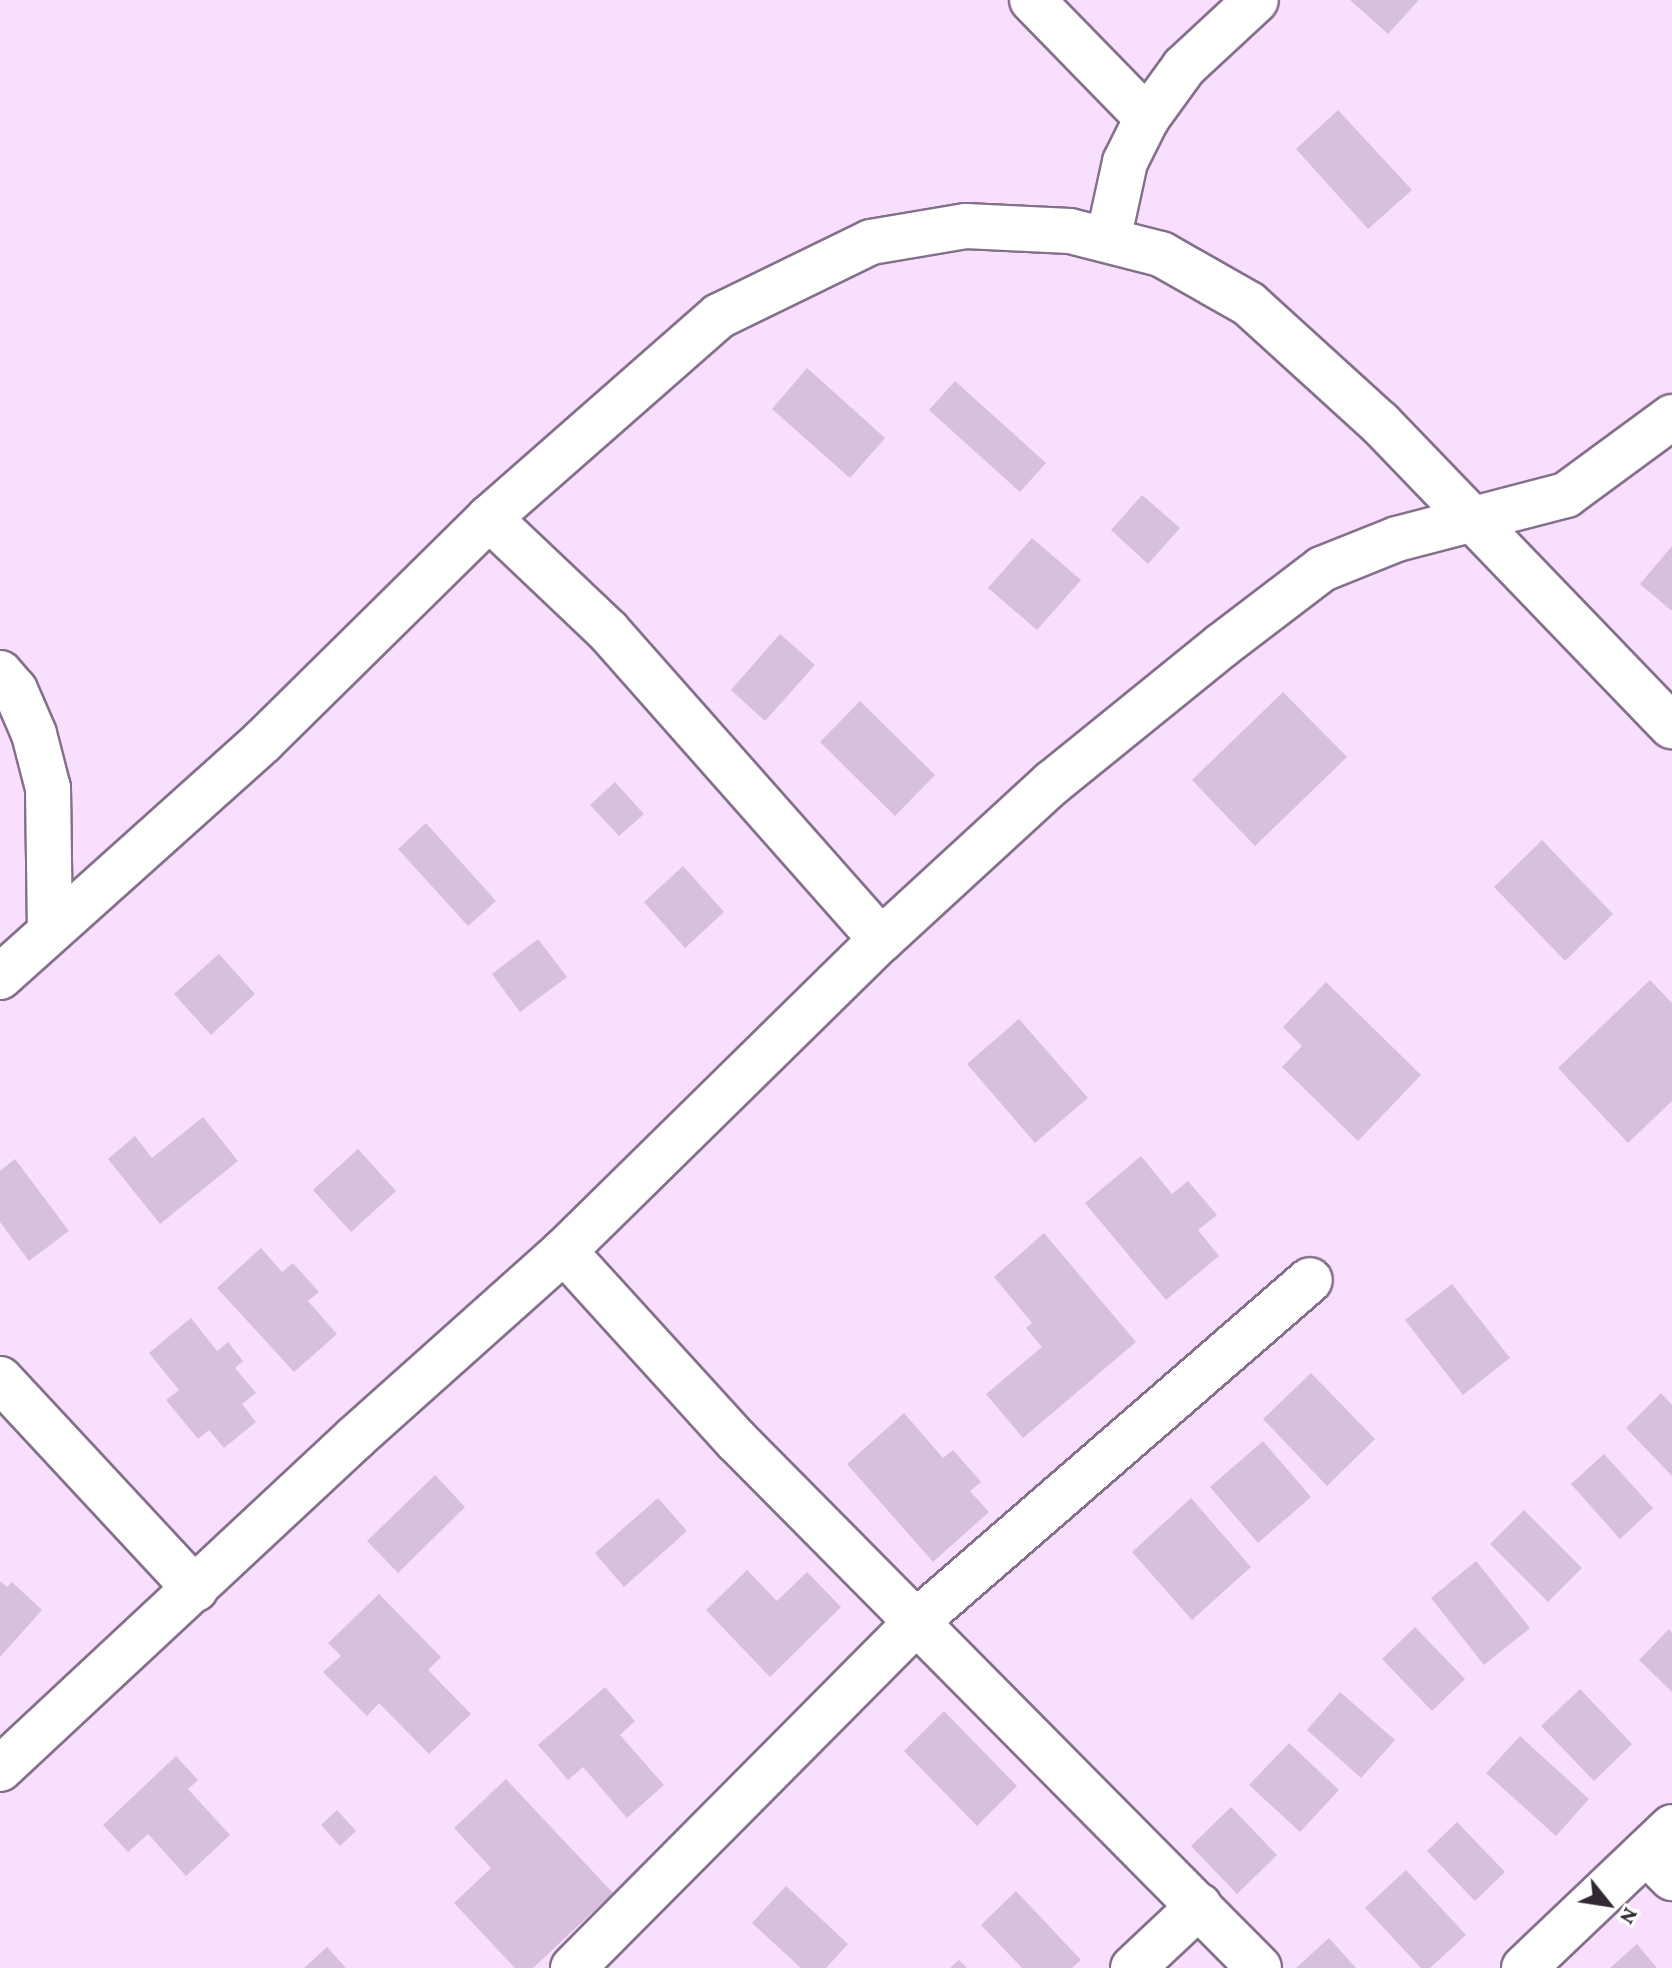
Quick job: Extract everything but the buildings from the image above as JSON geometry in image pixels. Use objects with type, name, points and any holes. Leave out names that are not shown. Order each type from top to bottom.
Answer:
[{"type":"street","points":[[1032,0],[1147,118]]},
{"type":"street","points":[[1108,240],[1125,162],[1147,118],[1184,67],[1256,0]]},
{"type":"street","points":[[0,977],[263,741],[489,518],[719,316],[871,242],[966,226],[1070,231],[1161,254],[1249,304],[1380,423],[1672,726]]},
{"type":"street","points":[[0,1769],[356,1437],[564,1251],[881,940],[1052,783],[1322,569],[1397,539],[1474,522],[1566,495],[1672,417]]},
{"type":"street","points":[[489,518],[608,631],[881,940]]},
{"type":"street","points":[[0,673],[15,690],[34,734],[48,788],[50,931]]},
{"type":"street","points":[[564,1251],[736,1440],[1259,1968]]},
{"type":"street","points":[[573,1968],[917,1621],[1310,1280]]},
{"type":"street","points":[[0,1379],[195,1589]]},
{"type":"street","points":[[1524,1968],[1663,1852]]},
{"type":"street","points":[[1133,1968],[1199,1906]]}]
